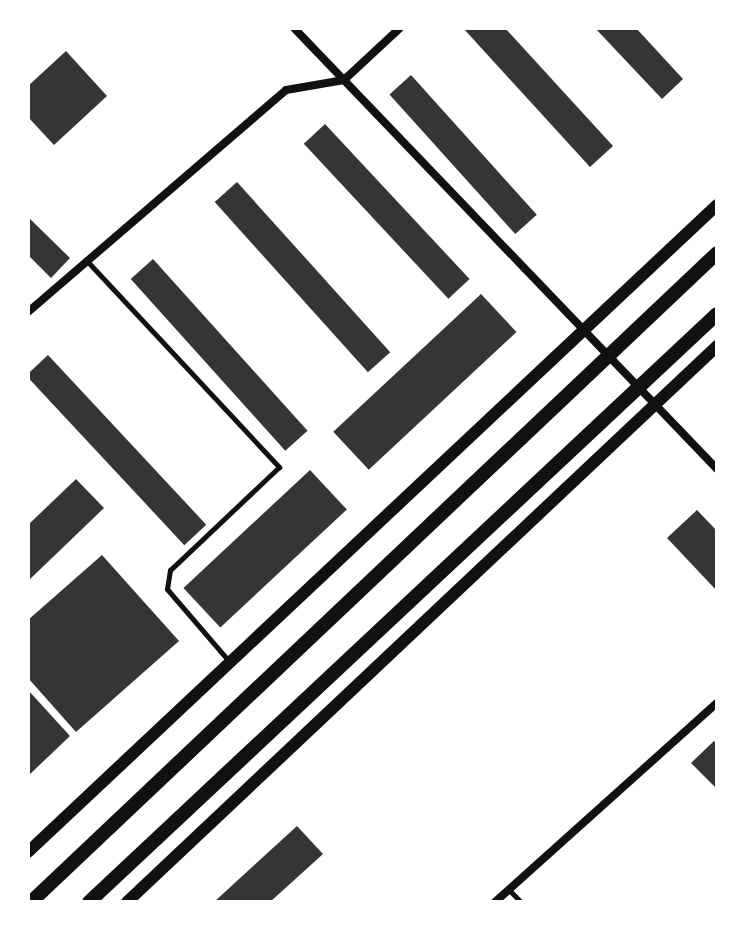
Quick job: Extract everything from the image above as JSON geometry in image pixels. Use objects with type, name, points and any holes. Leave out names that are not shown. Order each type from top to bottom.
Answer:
[{"type":"main road","points":[[31,902],[717,253]]},
{"type":"main road","points":[[89,902],[717,314]]},
{"type":"street","points":[[294,28],[717,469]]},
{"type":"street","points":[[28,312],[286,90],[344,80],[400,28]]},
{"type":"street","points":[[28,852],[228,660],[717,205]]},
{"type":"street","points":[[127,902],[717,346]]},
{"type":"street","points":[[495,902],[717,703]]},
{"type":"lane","points":[[87,261],[279,467],[170,570],[167,589],[228,660]]},
{"type":"lane","points":[[509,890],[521,902]]},
{"type":"building","points":[[463,28],[505,28],[613,146],[590,167]]},
{"type":"building","points":[[595,28],[636,28],[683,79],[662,99]]},
{"type":"building","points":[[66,51],[107,96],[54,145],[28,117],[28,86]]},
{"type":"building","points":[[411,75],[537,215],[515,234],[389,94]]},
{"type":"building","points":[[325,124],[470,279],[448,299],[304,144]]},
{"type":"building","points":[[237,182],[390,352],[368,372],[215,202]]},
{"type":"building","points":[[28,217],[70,258],[51,278],[28,255]]},
{"type":"building","points":[[153,259],[308,431],[285,451],[131,279]]},
{"type":"building","points":[[481,294],[516,332],[369,470],[333,432]]},
{"type":"building","points":[[48,355],[206,525],[184,545],[28,378],[28,374]]},
{"type":"building","points":[[310,470],[347,509],[220,627],[183,588]]},
{"type":"building","points":[[76,479],[104,508],[28,581],[28,525]]},
{"type":"building","points":[[697,510],[717,531],[717,591],[667,538]]},
{"type":"building","points":[[102,555],[179,641],[76,732],[28,678],[28,620]]},
{"type":"building","points":[[28,690],[70,736],[28,776]]},
{"type":"building","points":[[714,741],[717,744],[717,789],[691,763]]},
{"type":"building","points":[[297,826],[323,854],[270,902],[214,902]]}]
